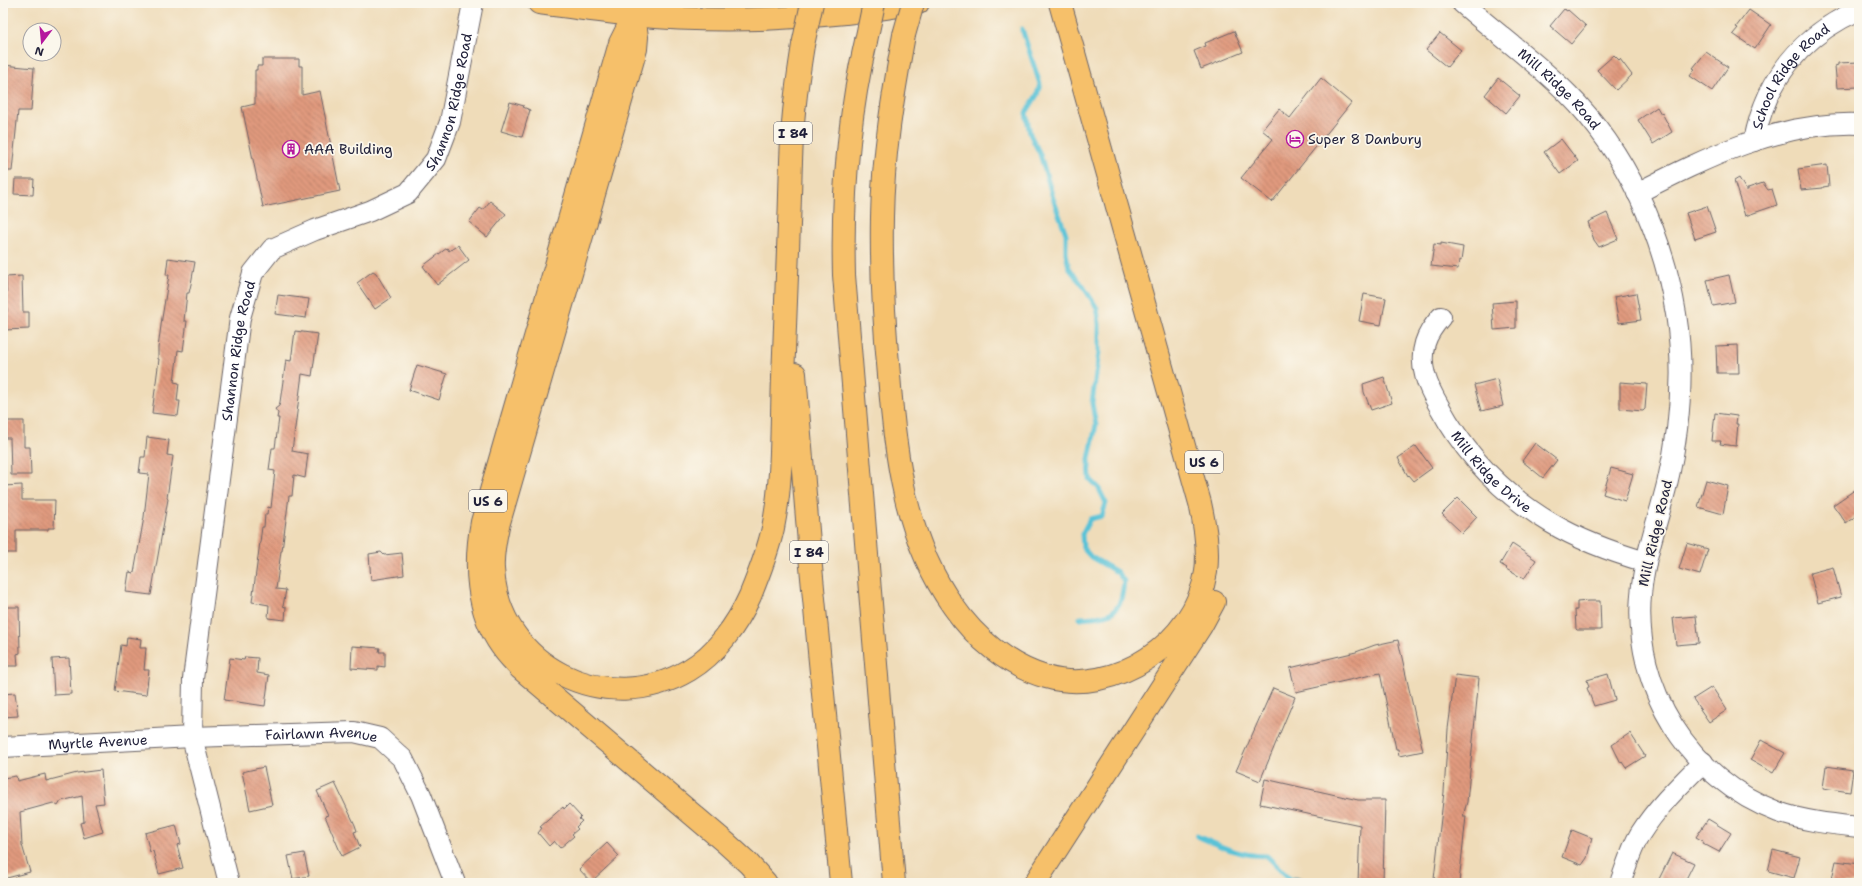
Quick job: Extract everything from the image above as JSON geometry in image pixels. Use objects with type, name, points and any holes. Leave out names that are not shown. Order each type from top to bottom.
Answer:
[{"type":"main road","points":[[539,3],[636,9],[739,19],[796,17],[854,12],[918,3]]},
{"type":"main road","name":"I 84","points":[[812,3],[803,45],[795,102],[791,160],[790,221],[793,341],[810,567],[841,883]]},
{"type":"main road","points":[[874,3],[857,90],[848,160],[844,217],[844,275],[894,883]]},
{"type":"main road","points":[[912,3],[904,34],[893,96],[886,156],[882,216],[882,271],[892,419],[897,457],[914,529],[938,584],[954,608],[976,633],[998,653],[1022,668],[1048,678],[1078,681],[1104,677],[1131,668],[1155,654],[1173,638],[1188,618],[1199,596],[1206,574],[1208,551],[1200,503],[1060,3]]},
{"type":"main road","name":"US 6","points":[[1035,883],[1201,626],[1214,602],[1221,576],[1223,552],[1215,500],[1075,3]]},
{"type":"main road","points":[[636,9],[636,49],[500,518],[493,548],[493,569],[496,592],[504,615],[516,637],[533,655],[552,669],[572,680],[594,686],[619,689],[645,687],[667,680],[689,670],[708,656],[723,640],[749,598],[767,551],[777,502],[790,221]]},
{"type":"main road","name":"US 6","points":[[636,9],[620,43],[482,522],[478,546],[477,570],[480,595],[488,621],[501,647],[520,668],[726,843],[748,863],[766,883]]},
{"type":"street","name":"Shannon Ridge Road","points":[[229,883],[192,737],[193,678],[240,318],[253,273],[272,249],[314,230],[370,211],[408,193],[436,159],[450,122],[473,3]]},
{"type":"street","name":"Mill Ridge Road","points":[[1462,3],[1536,64],[1569,95],[1597,127],[1624,167],[1637,193],[1656,237],[1666,270],[1676,315],[1680,357],[1680,401],[1675,444],[1667,485],[1646,562],[1640,596],[1644,659],[1653,690],[1667,718],[1683,742],[1724,781],[1748,799],[1780,813],[1818,822],[1859,828]]},
{"type":"street","name":"School Ridge Road","points":[[1754,141],[1757,124],[1769,95],[1799,50],[1817,33],[1838,19],[1859,10]]},
{"type":"street","points":[[1637,193],[1715,155],[1754,141],[1787,132],[1819,126],[1859,124]]},
{"type":"street","name":"Mill Ridge Drive","points":[[1441,317],[1430,330],[1425,343],[1422,358],[1424,373],[1432,393],[1467,452],[1491,477],[1519,501],[1550,523],[1608,551],[1646,562]]},
{"type":"street","name":"Fairlawn Avenue","points":[[192,737],[354,732],[380,738],[403,759],[421,795],[455,883]]},
{"type":"street","name":"Myrtle Avenue","points":[[3,747],[192,737]]},
{"type":"street","points":[[1620,883],[1628,860],[1640,835],[1672,793],[1703,762]]},
{"type":"water","points":[[1296,876],[1304,879],[1306,883],[1282,883]]},
{"type":"building","points":[[1564,9],[1567,11],[1568,10],[1586,26],[1571,44],[1550,26]]},
{"type":"building","points":[[1749,10],[1771,25],[1755,49],[1733,34],[1738,28],[1736,27]]},
{"type":"building","points":[[1234,31],[1243,52],[1201,69],[1194,51],[1206,46],[1205,43]]},
{"type":"building","points":[[1440,33],[1461,50],[1447,67],[1426,50]]},
{"type":"building","points":[[1706,52],[1728,67],[1712,91],[1690,76],[1695,69],[1693,68]]},
{"type":"building","points":[[1614,55],[1619,60],[1620,59],[1632,75],[1616,90],[1597,70]]},
{"type":"building","name":"AAA Building","points":[[262,59],[299,59],[299,66],[302,66],[302,95],[320,91],[340,191],[263,207],[242,107],[255,104],[255,70],[257,70],[257,66],[262,66]]},
{"type":"building","points":[[1859,62],[1859,87],[1837,88],[1835,66],[1838,65],[1838,63]]},
{"type":"building","points":[[3,65],[34,68],[31,111],[18,111],[12,171],[3,171]]},
{"type":"building","points":[[1321,78],[1351,103],[1272,202],[1241,178],[1273,139],[1262,130],[1279,109],[1290,118]]},
{"type":"building","points":[[1498,78],[1520,96],[1506,113],[1485,95]]},
{"type":"building","points":[[510,102],[524,106],[523,107],[530,110],[522,137],[501,131]]},
{"type":"building","points":[[1657,107],[1661,114],[1662,113],[1672,132],[1653,144],[1638,120]]},
{"type":"building","points":[[1561,139],[1578,161],[1560,174],[1544,152]]},
{"type":"building","points":[[1827,165],[1829,186],[1801,190],[1798,169]]},
{"type":"building","points":[[1739,178],[1746,190],[1763,183],[1768,190],[1772,189],[1777,205],[1745,216],[1734,181]]},
{"type":"building","points":[[15,179],[34,179],[33,195],[14,194]]},
{"type":"building","points":[[490,201],[506,214],[487,237],[469,222],[480,208],[483,210]]},
{"type":"building","points":[[1707,206],[1716,232],[1695,239],[1686,213]]},
{"type":"building","points":[[1607,213],[1618,239],[1599,247],[1594,240],[1588,222]]},
{"type":"building","points":[[1441,243],[1463,247],[1458,269],[1431,266],[1434,244],[1441,245]]},
{"type":"building","points":[[458,245],[469,260],[437,285],[423,266],[447,248],[449,251]]},
{"type":"building","points":[[168,258],[195,262],[189,293],[187,293],[184,321],[187,321],[183,351],[178,350],[174,382],[179,383],[177,401],[180,401],[178,416],[152,413],[159,359],[158,348],[169,275],[166,275]]},
{"type":"building","points":[[373,271],[376,273],[391,298],[375,309],[357,283]]},
{"type":"building","points":[[1729,275],[1735,302],[1713,306],[1707,280]]},
{"type":"building","points":[[22,276],[23,312],[29,312],[29,329],[3,330],[3,312],[7,312],[6,277]]},
{"type":"building","points":[[1636,293],[1641,320],[1619,323],[1614,297]]},
{"type":"building","points":[[1364,294],[1386,298],[1381,325],[1359,321]]},
{"type":"building","points":[[278,295],[309,299],[306,318],[275,314]]},
{"type":"building","points":[[1516,301],[1516,328],[1494,330],[1492,303]]},
{"type":"building","points":[[295,331],[318,334],[312,376],[302,374],[292,451],[308,454],[305,478],[294,475],[292,496],[289,496],[276,589],[286,590],[283,606],[286,607],[285,620],[268,618],[269,605],[252,602],[262,527],[264,527],[265,514],[267,514],[268,507],[271,508],[275,471],[269,470],[272,448],[275,448],[279,418],[277,418],[278,413],[275,409],[279,406],[280,402],[286,360],[291,361]]},
{"type":"building","points":[[1738,345],[1739,373],[1717,373],[1716,346]]},
{"type":"building","points":[[417,365],[447,374],[439,400],[409,390]]},
{"type":"building","points":[[1384,377],[1392,403],[1371,410],[1364,392],[1363,384]]},
{"type":"building","points":[[1497,379],[1503,406],[1481,411],[1474,385]]},
{"type":"building","points":[[1620,382],[1647,384],[1645,409],[1643,411],[1620,409]]},
{"type":"building","points":[[1715,413],[1737,416],[1736,424],[1738,424],[1736,446],[1720,444],[1721,441],[1712,441]]},
{"type":"building","points":[[4,421],[24,421],[24,447],[30,447],[31,475],[11,475],[10,438],[5,438]]},
{"type":"building","points":[[147,437],[169,440],[167,455],[173,456],[168,499],[151,595],[126,592],[129,572],[134,573],[144,517],[149,474],[139,473],[141,457],[145,457]]},
{"type":"building","points":[[1535,443],[1557,460],[1543,478],[1522,461]]},
{"type":"building","points":[[1416,446],[1432,468],[1414,481],[1409,475],[1408,476],[1398,458]]},
{"type":"building","points":[[1611,468],[1633,474],[1625,501],[1603,494]]},
{"type":"building","points":[[1706,480],[1728,486],[1723,514],[1698,507]]},
{"type":"building","points":[[22,485],[22,500],[55,500],[54,528],[48,528],[48,530],[16,530],[16,553],[3,553],[3,486]]},
{"type":"building","points":[[1859,487],[1859,514],[1846,523],[1833,505]]},
{"type":"building","points":[[1458,498],[1477,517],[1462,533],[1442,514]]},
{"type":"building","points":[[1687,543],[1708,549],[1700,575],[1679,569]]},
{"type":"building","points":[[1512,544],[1536,560],[1524,579],[1500,564]]},
{"type":"building","points":[[381,552],[384,555],[402,553],[404,575],[371,580],[369,554]]},
{"type":"building","points":[[1833,567],[1841,597],[1818,603],[1810,573]]},
{"type":"building","points":[[1600,601],[1601,630],[1576,629],[1575,610],[1577,610],[1577,602]]},
{"type":"building","points":[[3,607],[19,607],[20,653],[17,654],[18,666],[3,666]]},
{"type":"building","points":[[1696,616],[1699,643],[1676,645],[1673,618]]},
{"type":"building","points":[[127,637],[141,639],[140,648],[146,648],[144,670],[149,670],[146,695],[115,691],[121,645],[126,646]]},
{"type":"building","points":[[1398,640],[1423,751],[1399,756],[1398,749],[1396,749],[1380,673],[1296,692],[1290,668]]},
{"type":"building","points":[[352,646],[380,648],[379,652],[385,652],[385,667],[378,666],[378,670],[351,668]]},
{"type":"building","points":[[245,657],[258,658],[257,673],[269,675],[265,706],[224,700],[230,658],[244,660]]},
{"type":"building","points":[[69,658],[71,694],[54,695],[52,659]]},
{"type":"building","points":[[1608,674],[1615,700],[1594,706],[1587,688],[1589,687],[1587,680]]},
{"type":"building","points":[[1455,675],[1479,678],[1467,802],[1463,816],[1466,816],[1459,883],[1435,883],[1436,879],[1434,879],[1444,792],[1448,729]]},
{"type":"building","points":[[1712,687],[1727,710],[1709,722],[1693,699]]},
{"type":"building","points":[[1273,688],[1295,697],[1260,781],[1236,771]]},
{"type":"building","points":[[15,693],[18,716],[3,717],[3,694]]},
{"type":"building","points":[[1630,733],[1645,756],[1626,768],[1622,762],[1621,763],[1612,745]]},
{"type":"building","points":[[1761,740],[1785,753],[1773,773],[1750,760]]},
{"type":"building","points":[[1826,766],[1853,770],[1850,792],[1823,788]]},
{"type":"building","points":[[264,767],[272,805],[250,810],[242,772]]},
{"type":"building","points":[[101,770],[104,803],[95,804],[103,832],[84,838],[80,823],[84,822],[82,796],[61,801],[58,806],[53,803],[20,812],[22,845],[30,872],[3,879],[3,778],[16,776],[17,781],[45,774],[46,781],[77,773]]},
{"type":"building","points":[[1265,779],[1358,800],[1385,800],[1383,883],[1358,883],[1360,825],[1260,804]]},
{"type":"building","points":[[335,783],[355,825],[357,831],[354,832],[360,847],[342,856],[325,816],[328,815],[317,791]]},
{"type":"building","points":[[569,804],[581,817],[579,819],[582,821],[576,827],[578,829],[572,834],[574,836],[560,848],[554,841],[549,846],[538,833],[542,828],[540,827],[563,807],[564,809]]},
{"type":"building","points":[[1708,819],[1731,833],[1719,852],[1702,843],[1703,841],[1696,837]]},
{"type":"building","points":[[176,825],[181,844],[177,845],[183,868],[159,874],[153,851],[150,852],[145,833]]},
{"type":"building","points":[[1572,830],[1592,838],[1587,858],[1582,865],[1562,857]]},
{"type":"building","points":[[607,843],[619,856],[591,882],[579,869]]},
{"type":"building","points":[[1773,850],[1800,857],[1794,878],[1768,871]]},
{"type":"building","points":[[304,853],[309,876],[293,879],[288,856]]},
{"type":"building","points":[[1672,853],[1694,863],[1684,883],[1667,883],[1659,879]]},
{"type":"building","points":[[1836,861],[1859,864],[1859,883],[1831,883]]},
{"type":"waterway","points":[[1022,29],[1040,84],[1037,95],[1026,113],[1030,134],[1040,154],[1053,198],[1066,234],[1066,253],[1069,268],[1097,308],[1099,324],[1099,352],[1092,403],[1096,425],[1089,459],[1090,479],[1098,487],[1106,503],[1102,516],[1090,519],[1082,534],[1083,548],[1091,557],[1117,572],[1124,581],[1123,593],[1117,608],[1107,615],[1080,618]]},
{"type":"waterway","points":[[1197,836],[1239,853],[1267,856],[1294,883]]},
{"type":"place","name":"Super 8 Danbury","points":[[1295,139]]},
{"type":"place","name":"AAA Building","points":[[291,149]]}]
